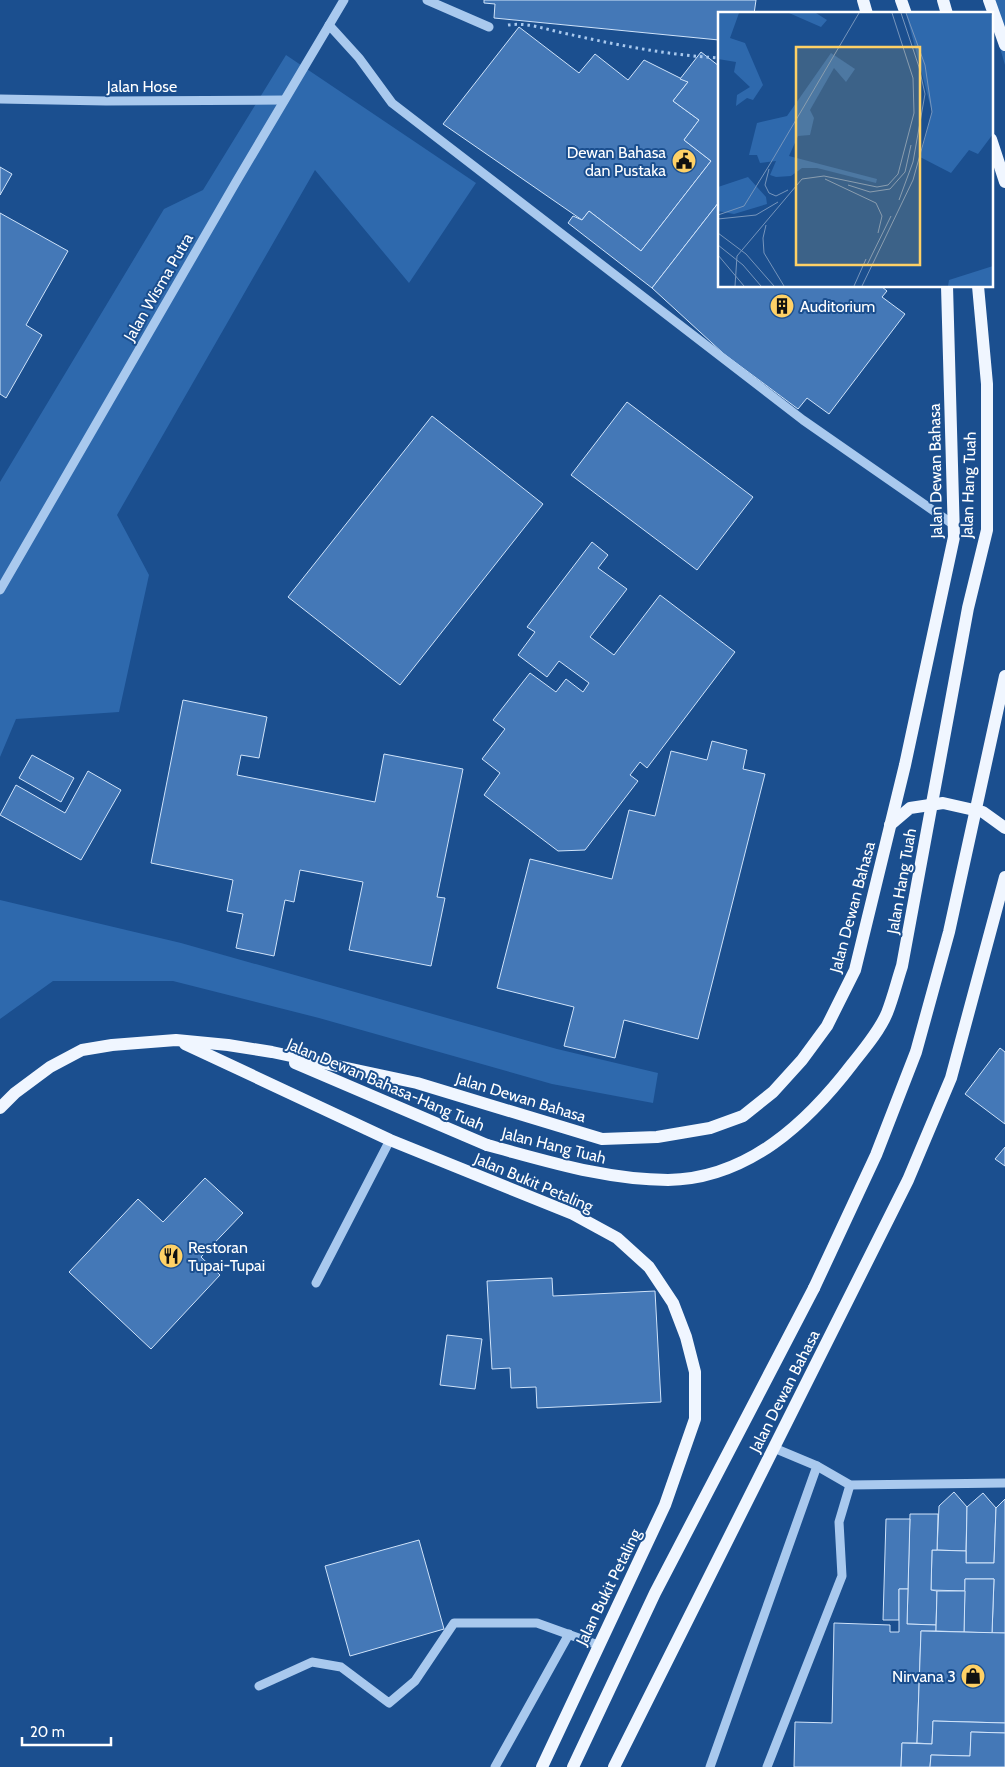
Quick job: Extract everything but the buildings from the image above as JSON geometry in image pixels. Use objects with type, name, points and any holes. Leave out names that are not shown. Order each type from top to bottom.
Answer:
[{"type":"main road","points":[[901,0],[905,12]]},
{"type":"main road","points":[[943,0],[947,12]]},
{"type":"main road","points":[[989,0],[1005,45]]},
{"type":"main road","points":[[992,142],[1005,182]]},
{"type":"main road","name":"Jalan Dewan Bahasa","points":[[0,1108],[15,1093],[50,1067],[82,1050],[112,1044],[176,1040],[228,1044],[417,1083],[602,1139],[656,1138],[710,1128],[743,1116],[773,1092],[802,1060],[828,1026],[855,970],[890,825],[954,537],[947,288]]},
{"type":"main road","name":"Jalan Hang Tuah","points":[[487,1145],[599,1174],[669,1180],[724,1171],[764,1150],[800,1122],[830,1092],[887,1014],[902,966],[968,608],[987,530],[987,384],[978,288]]},
{"type":"main road","name":"Jalan Dewan Bahasa","points":[[572,1767],[654,1593],[814,1288],[876,1155],[916,1052],[948,932],[1005,676]]},
{"type":"main road","points":[[890,825],[910,808],[943,803],[983,812],[1005,828]]},
{"type":"main road","name":"Jalan Dewan Bahasa","points":[[614,1767],[908,1180],[950,1078],[1003,892],[1005,877]]},
{"type":"main road","name":"Jalan Bukit Petaling","points":[[176,1040],[390,1140],[573,1214],[617,1238],[649,1267],[673,1303],[695,1372],[695,1419],[665,1505],[542,1767]]},
{"type":"main road","name":"Jalan Dewan Bahasa-Hang Tuah","points":[[272,1052],[405,1112],[487,1145]]},
{"type":"street","name":"Jalan Wisma Putra","points":[[0,590],[344,0]]},
{"type":"street","points":[[427,0],[488,27]]},
{"type":"street","points":[[330,25],[359,58],[392,103],[803,420],[954,525]]},
{"type":"street","name":"Jalan Hose","points":[[0,99],[106,101],[284,100]]},
{"type":"street","points":[[316,1283],[390,1140]]},
{"type":"street","points":[[774,1448],[817,1466],[850,1485],[1005,1484]]},
{"type":"street","points":[[710,1767],[817,1466]]},
{"type":"street","points":[[768,1767],[842,1576],[839,1522],[850,1485]]},
{"type":"street","points":[[259,1686],[312,1662],[341,1667],[389,1703],[415,1681],[454,1623],[537,1623],[598,1645]]},
{"type":"street","points":[[495,1767],[569,1634]]},
{"type":"path","points":[[488,27],[523,23],[566,34],[688,57],[718,58]]},
{"type":"shaded area","points":[[986,0],[1005,0],[1005,65],[992,21],[992,12],[990,12]]},
{"type":"shaded area","points":[[286,55],[476,183],[409,283],[315,170],[117,515],[149,575],[119,712],[16,719],[0,757],[0,482],[164,209],[203,190]]},
{"type":"shaded area","points":[[0,900],[181,943],[557,1049],[658,1073],[653,1103],[552,1084],[319,1018],[173,981],[53,981],[0,1019]]},
{"type":"place","name":"Dewan Bahasa dan Pustaka","points":[[684,161]]},
{"type":"place","name":"Auditorium","points":[[782,306]]},
{"type":"place","name":"Restoran Tupai-Tupai","points":[[171,1256]]},
{"type":"place","name":"Nirvana 3","points":[[973,1676]]}]
